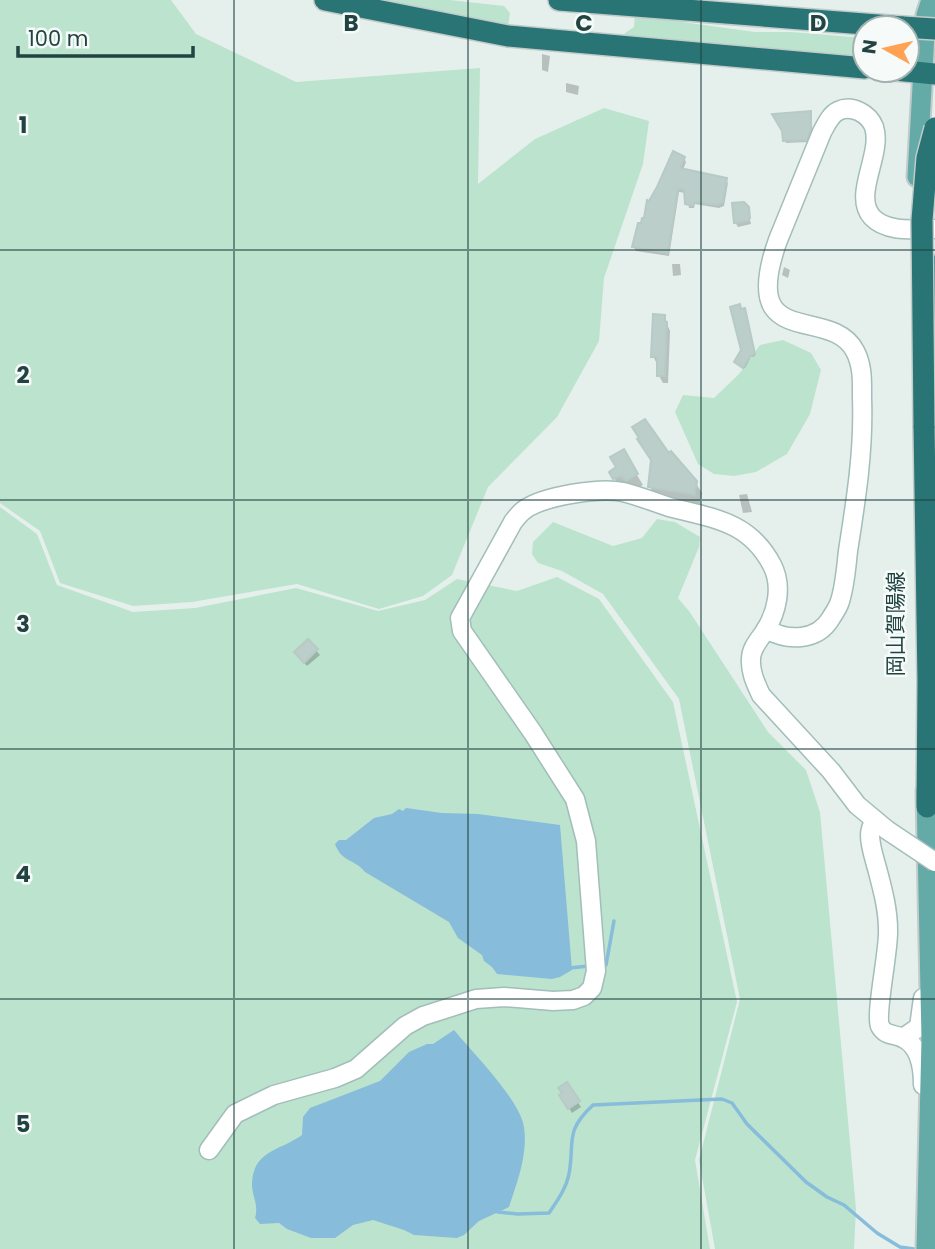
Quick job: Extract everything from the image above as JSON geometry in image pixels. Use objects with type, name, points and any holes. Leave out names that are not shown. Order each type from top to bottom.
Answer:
[{"type":"highway","points":[[325,0],[508,36],[851,67]]},
{"type":"highway","points":[[559,0],[851,23]]},
{"type":"highway","points":[[927,807],[922,220],[927,159],[935,128]]},
{"type":"highway","points":[[935,266],[935,344]]},
{"type":"main road","name":"岡山賀陽線","points":[[926,1241],[930,1147],[927,807],[919,687],[929,73],[926,15],[933,1]]},
{"type":"street","points":[[766,629],[779,636],[797,638],[813,635],[827,624],[839,603],[859,479],[863,432],[862,370],[855,350],[837,335],[785,318],[774,308],[768,285],[772,255],[778,240],[827,121],[838,111],[857,111],[865,114],[873,124],[877,139],[864,200],[871,216],[893,228],[925,229]]},
{"type":"street","points":[[209,1150],[235,1114],[274,1094],[335,1078],[356,1069],[405,1026],[423,1016],[476,999],[504,997],[573,1000],[584,996],[592,988],[596,971],[586,841],[575,799],[462,631],[460,618],[513,522],[524,510],[544,502],[602,491],[622,492],[709,515],[740,528],[762,547],[774,568],[777,599],[751,658],[754,681],[761,695],[831,771],[857,805],[935,862]]},
{"type":"street","points":[[881,825],[869,831],[883,892],[888,930],[879,1016],[881,1027],[889,1035],[903,1038],[915,1049],[923,1070],[924,1110],[930,1147]]},
{"type":"street","points":[[903,1038],[914,1032],[922,1020],[922,929],[928,891]]},
{"type":"green space","points":[[0,0],[171,0],[196,34],[296,82],[480,68],[478,184],[535,139],[604,108],[649,121],[643,164],[604,278],[599,341],[557,417],[488,487],[452,575],[423,596],[379,609],[297,584],[192,602],[133,606],[60,583],[40,531],[0,503]]},
{"type":"green space","points":[[350,0],[450,0],[504,6],[510,13],[508,28]]},
{"type":"green space","points":[[635,13],[678,16],[682,22],[755,32],[851,37],[851,61],[620,42],[625,33],[634,27]]},
{"type":"green space","points":[[783,340],[811,353],[821,370],[810,414],[787,454],[756,472],[734,476],[714,474],[698,464],[675,412],[683,395],[714,398],[739,374],[760,345]]},
{"type":"green space","points":[[0,507],[37,534],[57,585],[133,612],[195,608],[296,588],[378,611],[425,600],[457,579],[517,591],[557,577],[599,599],[673,702],[737,1002],[695,1160],[710,1249],[0,1249]]},
{"type":"green space","points":[[657,519],[675,522],[700,537],[699,547],[678,598],[768,732],[806,770],[820,812],[856,1209],[854,1249],[715,1249],[699,1160],[740,999],[679,699],[603,594],[562,571],[538,563],[532,554],[533,542],[553,522],[613,546],[642,538]]},
{"type":"water","points":[[406,808],[560,825],[572,970],[552,979],[497,974],[484,961],[482,955],[458,938],[449,922],[365,872],[338,850],[335,844],[339,840],[346,840],[374,818]]},
{"type":"water","points":[[454,1030],[505,1091],[521,1116],[524,1148],[509,1207],[479,1221],[457,1238],[414,1235],[373,1220],[353,1225],[335,1238],[311,1238],[279,1223],[260,1224],[255,1218],[252,1184],[257,1164],[269,1153],[302,1135],[303,1117],[310,1108],[380,1081],[409,1052],[433,1044]]},
{"type":"building","points":[[811,111],[811,130],[807,140],[783,141],[782,131],[772,114]]},
{"type":"building","points":[[673,151],[685,157],[680,168],[727,178],[723,202],[717,205],[694,202],[693,206],[685,204],[684,190],[678,189],[668,253],[632,247],[638,223],[644,218],[647,200],[649,201],[657,187]]},
{"type":"building","points":[[744,202],[749,207],[750,218],[748,221],[734,223],[732,203]]},
{"type":"building","points":[[740,304],[741,309],[745,308],[755,354],[750,356],[743,368],[734,362],[741,350],[730,307]]},
{"type":"building","points":[[653,314],[665,315],[667,322],[665,376],[657,376],[657,357],[651,357]]},
{"type":"building","points":[[645,419],[669,453],[671,451],[697,481],[695,495],[648,487],[651,460],[632,427]]},
{"type":"building","points":[[624,449],[638,474],[626,481],[621,476],[613,479],[609,472],[616,467],[610,457]]},
{"type":"building","points":[[308,639],[318,649],[304,663],[294,652]]},
{"type":"building","points":[[567,1082],[580,1101],[568,1109],[559,1095],[562,1093],[558,1088]]},
{"type":"waterway","points":[[603,965],[606,965],[614,921]]},
{"type":"waterway","points":[[569,968],[589,966]]},
{"type":"waterway","points":[[498,1212],[549,1213],[568,1179],[574,1130],[593,1105],[722,1099],[732,1103],[747,1124],[806,1182],[844,1205],[877,1233],[900,1247],[914,1249]]}]
